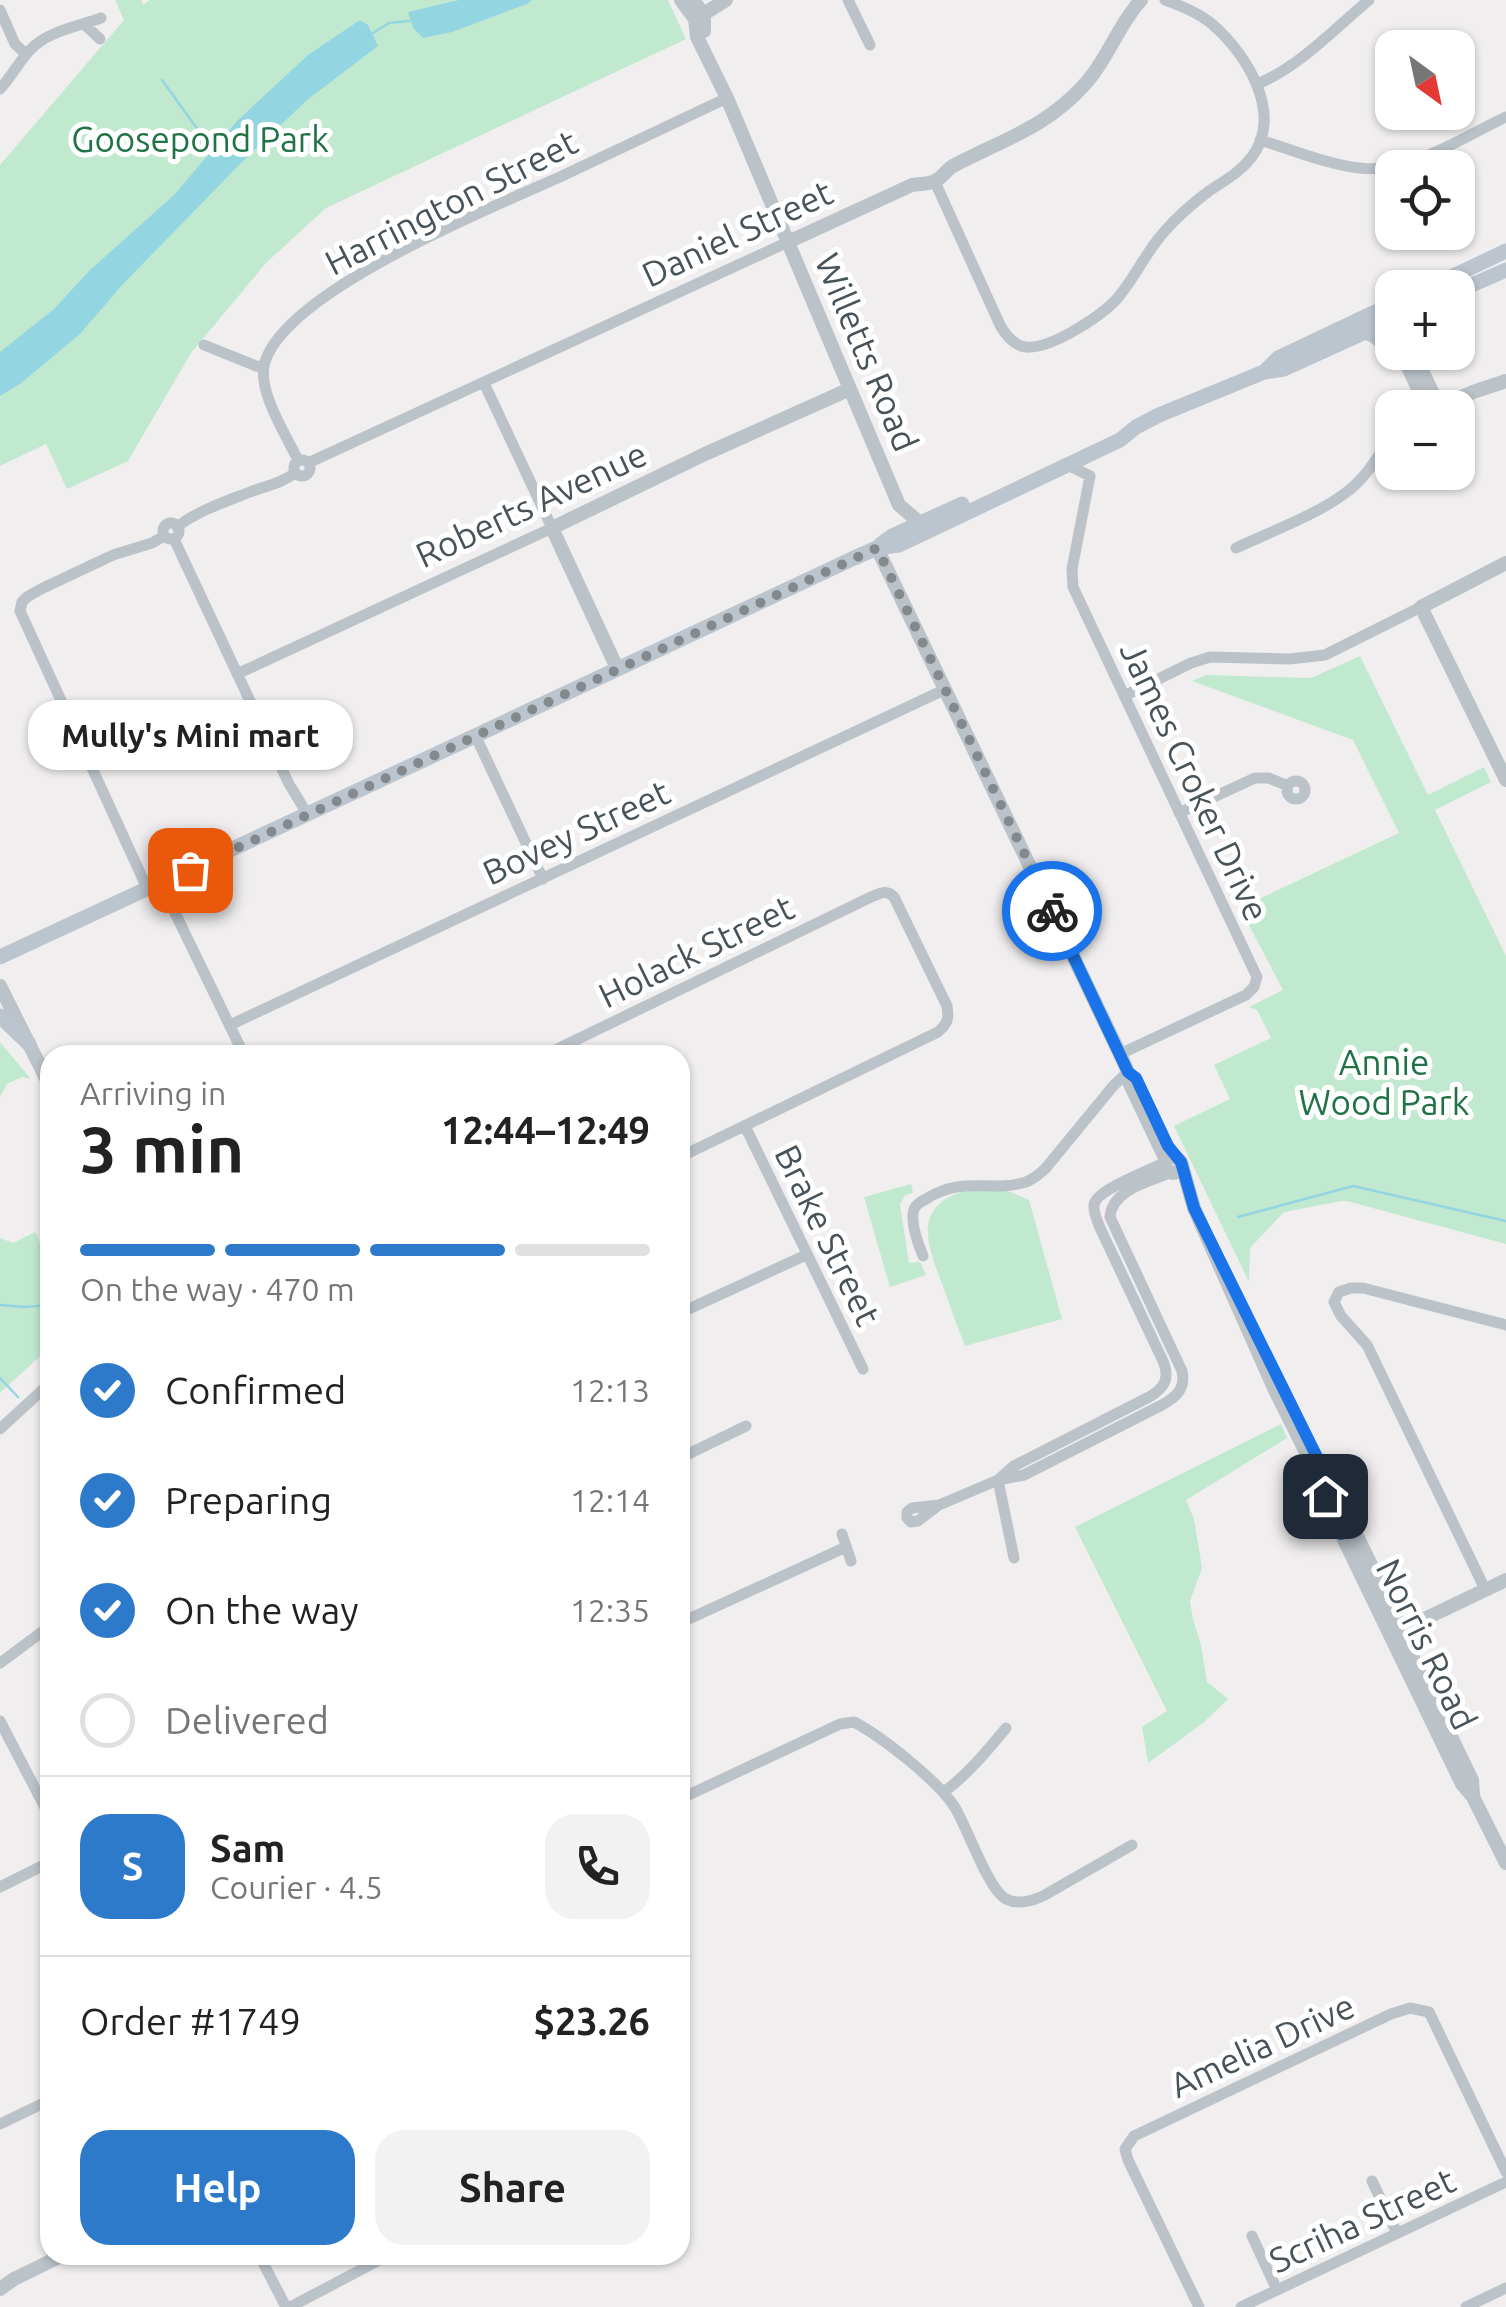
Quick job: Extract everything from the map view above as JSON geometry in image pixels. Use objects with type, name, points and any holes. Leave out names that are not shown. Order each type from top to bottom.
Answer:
[{"type":"main road","points":[[1466,270],[1506,251]]},
{"type":"main road","points":[[1475,284],[1506,270]]},
{"type":"main road","points":[[1264,372],[1278,358],[1375,321]]},
{"type":"main road","points":[[0,957],[476,738],[877,548],[920,523],[1114,434],[1264,372],[1284,369],[1375,325]]},
{"type":"main road","points":[[877,548],[899,545],[1120,440],[1136,427]]},
{"type":"main road","points":[[0,1016],[30,1044]]},
{"type":"street","points":[[681,0],[700,17],[726,0]]},
{"type":"street","name":"Willetts Road","points":[[693,0],[708,57],[850,390],[900,505],[920,523]]},
{"type":"street","points":[[848,0],[870,46]]},
{"type":"street","name":"Daniel Street","points":[[154,887],[20,610],[28,596],[113,555],[172,534],[184,521],[289,478],[314,458],[912,185],[934,182],[948,168],[1023,134],[1065,104],[1102,62],[1140,0]]},
{"type":"street","points":[[934,182],[1004,331],[1019,345],[1049,342],[1099,316],[1117,299],[1162,233],[1189,206],[1237,173],[1252,157],[1260,140],[1264,116],[1257,84],[1238,52],[1211,23],[1165,0]]},
{"type":"street","points":[[1257,84],[1279,74],[1369,0]]},
{"type":"street","points":[[0,10],[15,44],[26,54]]},
{"type":"street","points":[[0,88],[26,54],[48,36],[102,18]]},
{"type":"street","points":[[84,24],[100,39]]},
{"type":"street","name":"Harrington Street","points":[[263,366],[269,350],[310,306],[364,272],[421,240],[727,98]]},
{"type":"street","points":[[1260,140],[1338,164],[1379,168],[1411,162],[1506,117]]},
{"type":"street","points":[[1364,332],[1375,337]]},
{"type":"street","points":[[204,345],[263,366],[267,394],[301,465]]},
{"type":"street","points":[[1475,391],[1506,381]]},
{"type":"street","points":[[484,383],[617,668]]},
{"type":"street","name":"Roberts Avenue","points":[[237,674],[850,390]]},
{"type":"street","points":[[1236,548],[1348,492],[1375,460]]},
{"type":"street","name":"James Croker Drive","points":[[1068,465],[1090,476],[1072,569],[1073,587],[1255,971],[1256,984],[1246,994],[1120,1054]]},
{"type":"street","points":[[172,534],[289,784],[308,816]]},
{"type":"street","name":"Norris Road","points":[[877,548],[1128,1072],[1136,1078],[1274,1388],[1472,1780],[1473,1797],[1506,1863]]},
{"type":"street","points":[[1124,696],[1210,657],[1306,659],[1324,655],[1506,563]]},
{"type":"street","points":[[1421,607],[1506,780]]},
{"type":"street","name":"Bovey Street","points":[[230,1024],[946,689]]},
{"type":"street","points":[[476,738],[543,878]]},
{"type":"street","points":[[1179,812],[1254,778],[1269,778],[1288,786]]},
{"type":"street","points":[[154,887],[239,1045]]},
{"type":"street","name":"Holack Street","points":[[566,1045],[871,897],[890,893],[947,1006],[949,1019],[938,1032],[745,1126]]},
{"type":"street","points":[[0,986],[40,1065]]},
{"type":"street","points":[[923,1256],[915,1225],[917,1205],[964,1184],[1020,1183],[1036,1177],[1128,1072]]},
{"type":"street","points":[[690,1152],[745,1126]]},
{"type":"street","name":"Brake Street","points":[[745,1126],[863,1368]]},
{"type":"street","points":[[939,1506],[998,1480],[1011,1468],[1134,1412],[1170,1400],[1179,1392],[1183,1380],[1169,1359],[1112,1239],[1095,1214],[1094,1203],[1099,1195],[1172,1165]]},
{"type":"street","points":[[1112,1239],[1110,1213],[1116,1199],[1144,1179]]},
{"type":"street","points":[[1095,1214],[1110,1213]]},
{"type":"street","points":[[690,1308],[806,1254]]},
{"type":"street","points":[[1484,1590],[1367,1345],[1334,1302],[1339,1292],[1363,1288],[1506,1325]]},
{"type":"street","points":[[1134,1412],[1161,1389],[1169,1359]]},
{"type":"street","points":[[1161,1389],[1170,1400]]},
{"type":"street","points":[[0,1429],[40,1391]]},
{"type":"street","points":[[690,1453],[746,1426]]},
{"type":"street","points":[[998,1480],[1014,1558]]},
{"type":"street","points":[[690,1618],[844,1540],[850,1561]]},
{"type":"street","points":[[1396,1633],[1506,1580]]},
{"type":"street","points":[[0,1664],[40,1634]]},
{"type":"street","points":[[0,1721],[40,1797]]},
{"type":"street","points":[[690,1794],[847,1722],[861,1725],[944,1792],[990,1881],[1007,1899],[1021,1902],[1043,1896],[1132,1845]]},
{"type":"street","points":[[944,1792],[968,1772],[1006,1728]]},
{"type":"street","points":[[0,1887],[40,1867]]},
{"type":"street","name":"Amelia Drive","points":[[1198,2307],[1128,2160],[1124,2149],[1128,2142],[1391,2014],[1410,2008],[1429,2012],[1506,2172]]},
{"type":"street","points":[[0,2124],[40,2105]]},
{"type":"street","points":[[1372,2181],[1396,2233]]},
{"type":"street","name":"Scriha Street","points":[[1241,2307],[1506,2182]]},
{"type":"street","points":[[1252,2236],[1277,2290]]},
{"type":"street","points":[[0,2289],[43,2265]]},
{"type":"street","points":[[265,2265],[288,2307],[370,2265]]},
{"type":"street","points":[[1466,2307],[1506,2288]]},
{"type":"green space","name":"Goosepond Park","points":[[115,0],[141,0],[143,5],[150,0],[668,0],[686,39],[326,208],[266,263],[191,353],[128,461],[67,489],[46,444],[0,466],[0,165],[124,20]]},
{"type":"green space","name":"Annie Wood Park","points":[[1360,656],[1428,795],[1484,767],[1491,782],[1435,810],[1506,956],[1506,1244],[1341,1201],[1284,1212],[1250,1248],[1249,1282],[1174,1126],[1230,1099],[1214,1065],[1271,1038],[1257,1010],[1249,1007],[1283,990],[1240,908],[1399,833],[1353,740],[1192,681],[1206,675],[1311,678]]},
{"type":"green space","points":[[0,1042],[31,1079],[22,1077],[7,1084],[0,1097]]},
{"type":"green space","points":[[911,1184],[913,1193],[905,1195],[900,1204],[909,1263],[920,1262],[926,1275],[890,1287],[864,1197]]},
{"type":"green space","points":[[967,1190],[1008,1191],[1029,1200],[1062,1319],[965,1346],[932,1256],[928,1228],[937,1206]]},
{"type":"green space","points":[[35,1232],[40,1243],[40,1356],[0,1393],[0,1238],[13,1243]]},
{"type":"green space","points":[[1281,1424],[1287,1438],[1186,1500],[1194,1519],[1202,1568],[1190,1601],[1193,1619],[1207,1682],[1228,1699],[1203,1723],[1148,1763],[1142,1727],[1167,1711],[1075,1527]]},
{"type":"water","points":[[459,0],[532,0],[452,32],[423,38],[413,28],[408,12]]},
{"type":"water","points":[[360,20],[368,25],[378,46],[307,100],[244,160],[123,284],[80,334],[0,396],[0,352],[54,309],[89,271],[174,195],[237,121],[308,55]]},
{"type":"waterway","points":[[370,35],[389,23],[409,21]]},
{"type":"waterway","points":[[162,80],[216,150]]},
{"type":"waterway","points":[[1238,1217],[1353,1186],[1506,1221]]},
{"type":"waterway","points":[[0,1305],[40,1306]]},
{"type":"waterway","points":[[0,1378],[18,1397]]},
{"type":"way so far","points":[[190,870],[877,548],[1052,911]]},
{"type":"place","name":"Mully's Mini mart","points":[[190,870]]},
{"type":"route","points":[[1052,911],[1128,1072],[1136,1078],[1168,1146],[1181,1162],[1194,1208],[1352,1528],[1341,1534],[1325,1496]]}]
